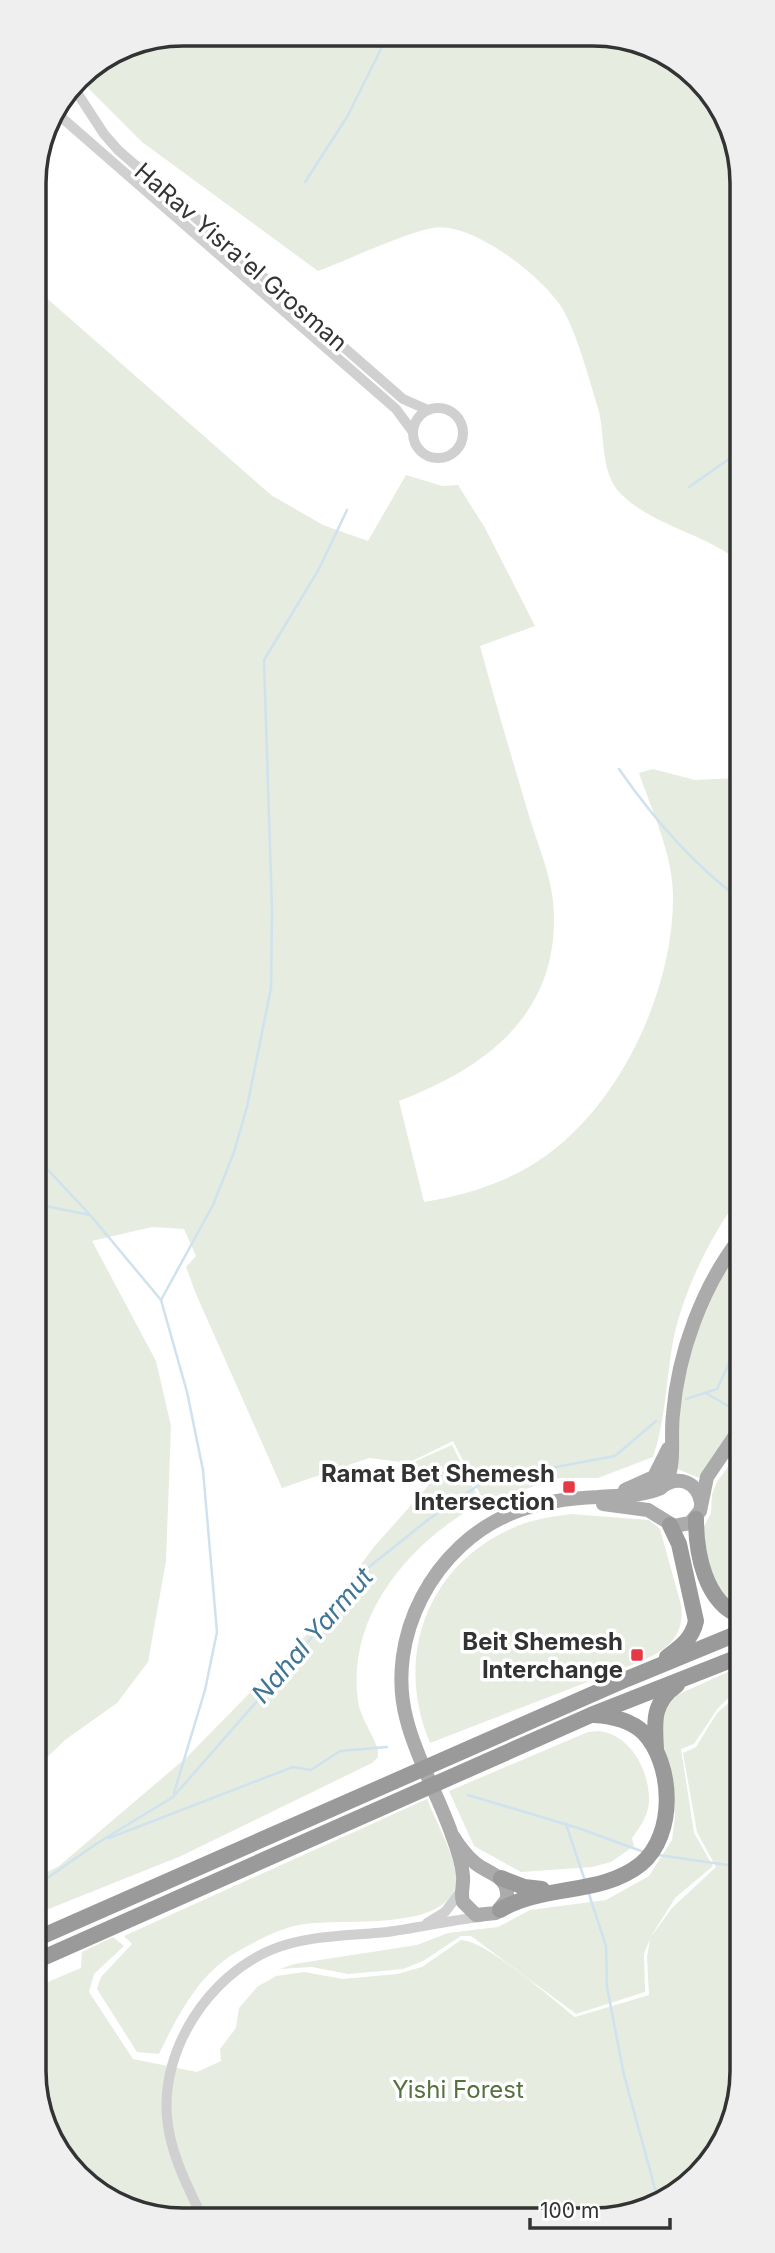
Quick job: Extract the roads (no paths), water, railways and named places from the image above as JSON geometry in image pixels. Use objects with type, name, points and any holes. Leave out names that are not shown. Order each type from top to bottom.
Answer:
[{"type":"highway","points":[[696,1519],[697,1539],[708,1581],[717,1600],[729,1612]]},
{"type":"highway","points":[[627,1679],[669,1656],[693,1633],[695,1610],[679,1544],[664,1520]]},
{"type":"highway","points":[[46,1935],[627,1679],[729,1637]]},
{"type":"highway","points":[[46,1957],[591,1715],[729,1660]]},
{"type":"highway","points":[[500,1910],[523,1899],[618,1878],[643,1862],[652,1852],[665,1825],[666,1808],[656,1754],[654,1721],[664,1694],[696,1673]]},
{"type":"highway","points":[[591,1715],[618,1719],[636,1727],[656,1754]]},
{"type":"highway","points":[[495,1874],[524,1887],[558,1890]]},
{"type":"main road","points":[[664,1520],[655,1503],[672,1465],[672,1434],[679,1371],[696,1321],[718,1271],[729,1254]]},
{"type":"main road","points":[[453,1836],[471,1859],[495,1874],[507,1894],[500,1910],[481,1917],[466,1907],[453,1836],[411,1735],[403,1703],[401,1667],[408,1630],[424,1592],[444,1565],[478,1533],[513,1513],[649,1481],[663,1465],[672,1434]]},
{"type":"main road","points":[[556,1502],[629,1506],[684,1526],[696,1519],[707,1477],[729,1444]]},
{"type":"main road","points":[[582,1498],[640,1495],[679,1480],[696,1489],[701,1502]]},
{"type":"main road","points":[[462,1888],[475,1872],[495,1874]]},
{"type":"street","name":"HaRav Yisra'el Grosman","points":[[78,94],[103,134],[118,150],[403,399],[428,410]]},
{"type":"street","name":"HaRav Yisra'el Grosman","points":[[62,118],[396,409],[413,432]]},
{"type":"street","points":[[445,409],[458,419],[463,434],[457,448],[444,457],[429,456],[417,446],[413,432],[416,421],[428,410],[445,409]]},
{"type":"street","points":[[418,1927],[445,1912],[462,1888]]},
{"type":"street","points":[[198,2208],[176,2159],[167,2115],[174,2059],[202,2006],[234,1973],[271,1950],[296,1941],[481,1917]]},
{"type":"waterway","points":[[305,182],[347,117],[382,46]]},
{"type":"waterway","points":[[689,487],[730,458]]},
{"type":"waterway","points":[[161,1300],[213,1205],[234,1152],[247,1107],[271,988],[272,911],[264,660],[319,569],[347,510]]},
{"type":"waterway","points":[[619,769],[674,839],[730,891]]},
{"type":"waterway","points":[[46,1168],[91,1216],[161,1300],[187,1392],[203,1470],[217,1632],[205,1690],[174,1793]]},
{"type":"waterway","points":[[46,1206],[90,1215]]},
{"type":"waterway","name":"Nahal Yarmut","points":[[686,1399],[717,1389],[729,1363]]},
{"type":"waterway","points":[[706,1393],[729,1407]]},
{"type":"waterway","name":"Nahal Yarmut","points":[[46,1879],[96,1844],[173,1797],[300,1652],[364,1571],[429,1519],[486,1480],[615,1456],[656,1421]]},
{"type":"waterway","points":[[109,1838],[293,1767],[311,1770],[340,1751],[387,1747]]},
{"type":"waterway","points":[[468,1795],[578,1828],[644,1852]]},
{"type":"waterway","points":[[566,1824],[585,1881]]},
{"type":"waterway","points":[[658,1855],[729,1865]]},
{"type":"waterway","points":[[589,1894],[606,1946],[607,1987],[624,2075],[656,2192]]},
{"type":"waterway","points":[[88,2168],[102,2181]]},
{"type":"place","name":"Ramat Bet Shemesh Intersection","points":[[569,1487]]},
{"type":"place","name":"Beit Shemesh Interchange","points":[[637,1655]]},
{"type":"park label","name":"Yishi Forest","points":[[458,2089]]}]
